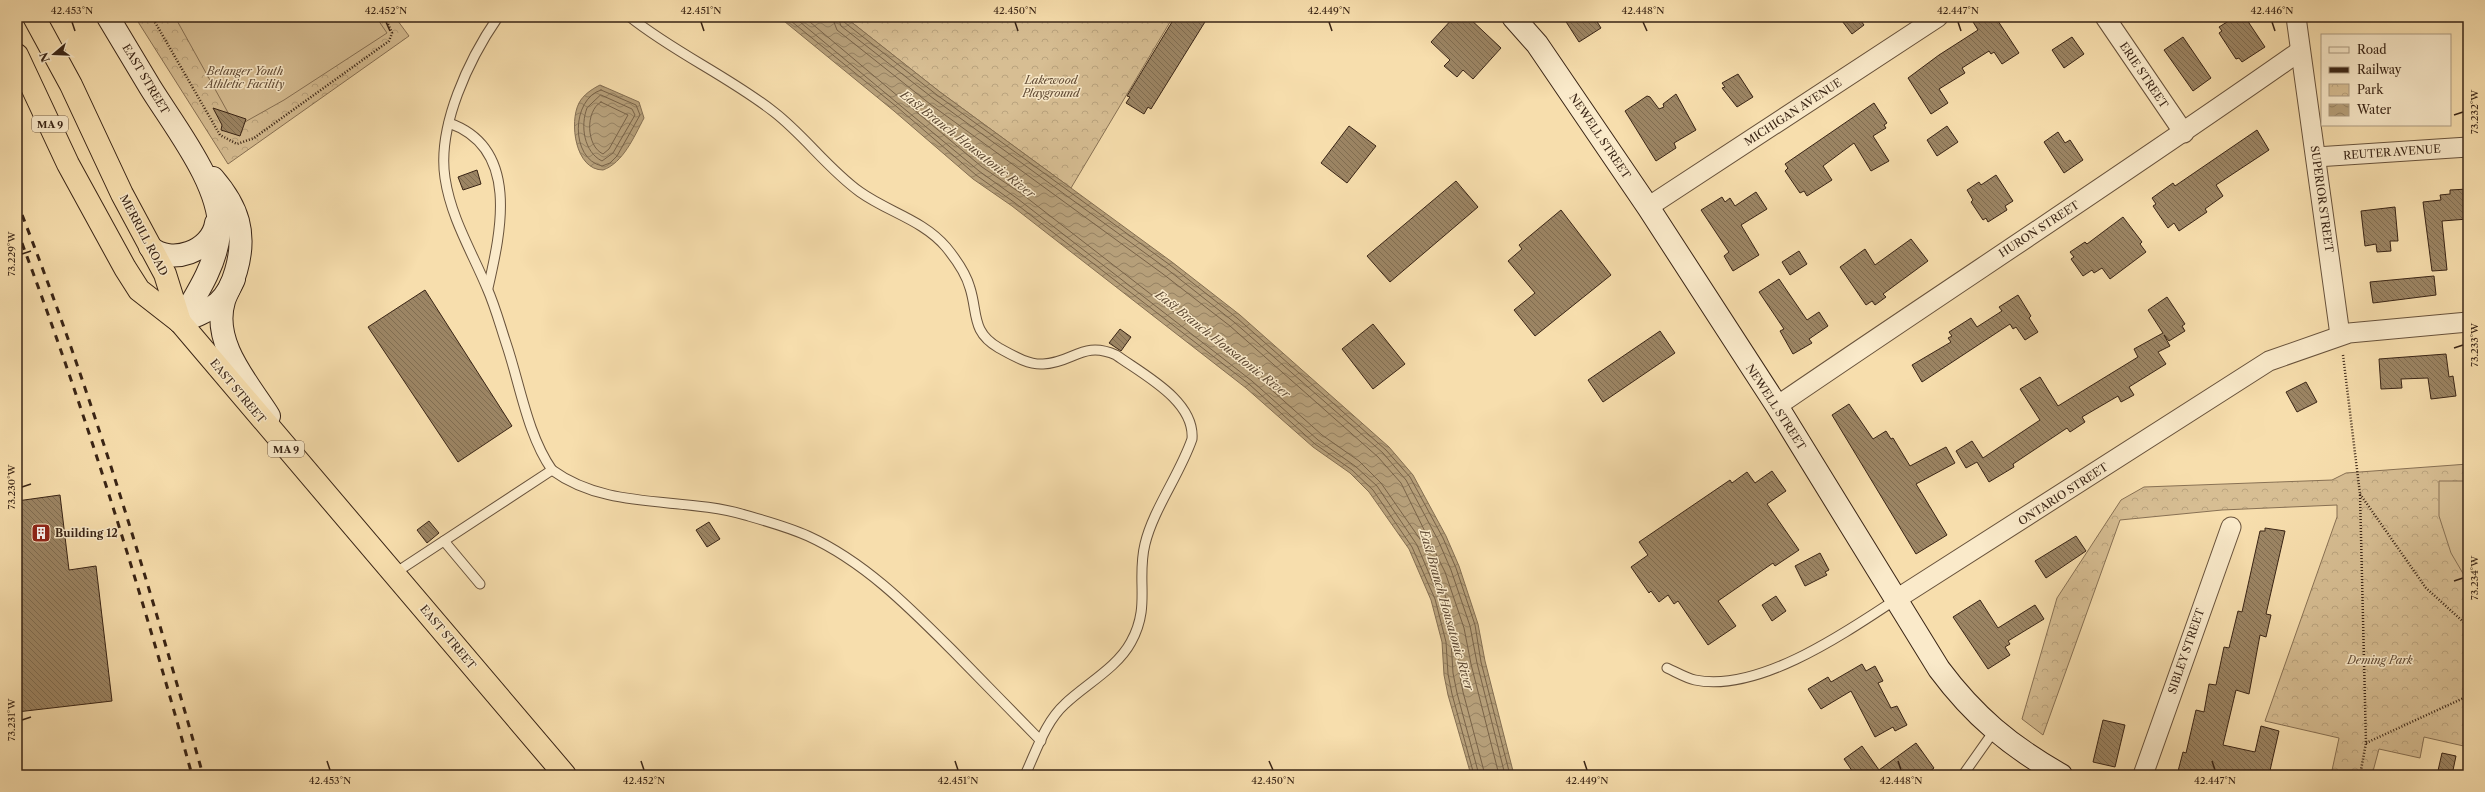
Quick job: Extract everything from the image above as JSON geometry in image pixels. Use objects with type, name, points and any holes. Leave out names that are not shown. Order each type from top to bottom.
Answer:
[{"type":"highway","name":"MERRILL ROAD","points":[[34,17],[54,52],[122,194],[165,274],[180,322]]},
{"type":"highway","name":"MA 9","points":[[17,55],[68,164],[125,268],[139,290],[180,322]]},
{"type":"highway","name":"EAST STREET","points":[[180,322],[395,573],[565,775]]},
{"type":"street","name":"EAST STREET","points":[[108,17],[191,153],[210,192],[218,216],[219,235],[215,251],[200,287],[180,322]]},
{"type":"street","name":"NEWELL STREET","points":[[1513,17],[1537,44],[1648,207],[1777,406],[1895,600],[1943,675],[1959,696],[1994,731],[2034,760],[2061,775]]},
{"type":"street","name":"MICHIGAN AVENUE","points":[[1648,207],[1938,17]]},
{"type":"street","name":"ERIE STREET","points":[[2104,17],[2184,133]]},
{"type":"street","name":"SUPERIOR STREET","points":[[2296,17],[2340,335]]},
{"type":"street","name":"HURON STREET","points":[[1777,406],[1964,278],[2184,133],[2300,51]]},
{"type":"street","name":"REUTER AVENUE","points":[[2316,157],[2468,147]]},
{"type":"street","points":[[191,153],[217,183],[235,212],[242,237],[240,258],[234,279],[224,302],[222,315],[224,338],[228,348],[277,430],[325,493]]},
{"type":"street","points":[[150,247],[163,255],[176,255],[196,250],[213,233],[218,216]]},
{"type":"street","points":[[180,322],[197,316],[219,302],[234,279]]},
{"type":"street","name":"ONTARIO STREET","points":[[1895,600],[2015,525],[2269,361],[2340,335],[2468,322]]},
{"type":"street","name":"SIBLEY STREET","points":[[2143,775],[2231,527]]},
{"type":"lane","points":[[498,17],[488,31],[458,95],[449,123],[444,157],[448,192],[460,229],[488,288],[534,434],[545,461],[552,470],[572,482],[608,497],[733,512],[796,531],[821,543],[874,577],[900,598],[1041,741]]},
{"type":"lane","points":[[630,17],[670,46],[752,96],[796,131],[849,183],[876,202],[920,226],[945,246],[967,280],[974,302],[975,319],[982,334],[988,341],[1020,358],[1035,364],[1052,363],[1088,350],[1106,350],[1171,396],[1187,413],[1193,432],[1192,439],[1144,546],[1142,565],[1144,600],[1137,630],[1124,654],[1064,704],[1054,716],[1025,775]]},
{"type":"lane","points":[[449,123],[470,132],[481,143],[492,161],[499,181],[501,209],[499,233],[488,288]]},
{"type":"lane","points":[[395,573],[552,470]]},
{"type":"lane","points":[[444,541],[480,584]]},
{"type":"lane","name":"ONTARIO STREET","points":[[1667,668],[1695,680],[1727,681],[1777,668],[1832,642],[1895,600]]},
{"type":"lane","points":[[1963,775],[1994,731]]},
{"type":"path","points":[[152,17],[220,135],[237,144],[254,138],[389,41],[392,33],[385,17]]},
{"type":"path","points":[[2340,335],[2360,494],[2366,743],[2360,775]]},
{"type":"path","points":[[2360,494],[2426,588],[2468,626]]},
{"type":"path","points":[[2366,743],[2468,696]]},
{"type":"green space","name":"Belanger Youth Athletic Facility","points":[[135,17],[395,17],[409,36],[228,164]]},
{"type":"green space","points":[[175,17],[376,17],[387,33],[284,100],[236,127]]},
{"type":"green space","name":"Lakewood Playground","points":[[845,17],[1173,17],[1071,188],[940,92]]},
{"type":"green space","name":"Deming Park","points":[[2468,464],[2468,747],[2424,737],[2420,758],[2379,749],[2372,775],[2331,775],[2339,738],[2265,721],[2337,517],[2337,505],[2222,510],[2120,520],[2043,735],[2022,719],[2057,598],[2121,500],[2144,487],[2332,480],[2346,473]]},
{"type":"green space","points":[[2439,481],[2468,481],[2468,582],[2451,553],[2439,516]]},
{"type":"water","name":"East Branch Housatonic River","points":[[779,17],[845,17],[940,92],[1172,262],[1240,315],[1389,447],[1413,475],[1446,536],[1459,566],[1478,624],[1485,661],[1514,775],[1471,775],[1448,695],[1444,675],[1442,642],[1431,600],[1409,549],[1369,492],[1350,473],[1313,447],[1246,388],[1012,206],[973,179],[894,111]]},
{"type":"water","points":[[600,85],[639,102],[644,118],[632,141],[622,155],[610,167],[603,170],[594,168],[586,162],[580,154],[575,133],[576,111],[579,103],[588,92]]},
{"type":"building","points":[[1175,17],[1208,17],[1151,109],[1148,107],[1144,114],[1126,103],[1130,97],[1127,96]]},
{"type":"building","points":[[1454,17],[1468,17],[1501,48],[1473,79],[1463,70],[1457,77],[1444,66],[1450,60],[1431,42]]},
{"type":"building","points":[[1563,17],[1594,17],[1601,28],[1579,42]]},
{"type":"building","points":[[1839,17],[1858,17],[1864,25],[1852,34]]},
{"type":"building","points":[[1970,17],[1985,17],[1989,22],[1996,18],[2019,53],[2002,64],[1994,52],[1991,54],[1989,51],[1962,68],[1965,73],[1939,89],[1948,103],[1931,114],[1908,78],[1939,55],[1978,30]]},
{"type":"building","points":[[2235,17],[2245,17],[2265,47],[2242,62],[2239,58],[2236,59],[2219,33],[2222,31],[2219,27]]},
{"type":"building","points":[[2072,37],[2084,54],[2064,68],[2052,50]]},
{"type":"building","points":[[2183,37],[2211,78],[2193,91],[2164,50]]},
{"type":"building","points":[[1738,74],[1753,97],[1737,107],[1722,88],[1725,87],[1722,83]]},
{"type":"building","points":[[1676,94],[1696,130],[1674,143],[1676,148],[1656,161],[1625,111],[1647,96],[1650,97],[1659,109],[1664,107],[1663,104]]},
{"type":"building","points":[[1874,103],[1887,123],[1884,125],[1886,128],[1873,136],[1889,161],[1871,171],[1854,143],[1823,166],[1832,180],[1807,196],[1804,191],[1800,193],[1785,171],[1788,168],[1785,164]]},
{"type":"building","points":[[213,108],[246,119],[240,136],[221,130],[222,125]]},
{"type":"building","points":[[1349,126],[1376,146],[1347,183],[1321,163]]},
{"type":"building","points":[[1947,126],[1958,142],[1937,156],[1927,140]]},
{"type":"building","points":[[2257,130],[2269,150],[2216,185],[2223,196],[2205,209],[2207,212],[2179,231],[2174,223],[2168,228],[2153,206],[2156,204],[2152,198],[2173,183],[2175,186]]},
{"type":"building","points":[[2058,132],[2065,143],[2070,140],[2083,160],[2064,173],[2044,142]]},
{"type":"building","points":[[477,170],[481,184],[463,190],[458,177]]},
{"type":"building","points":[[1996,175],[2013,201],[2005,206],[2007,210],[1988,222],[1986,218],[1983,220],[1971,202],[1973,200],[1967,190],[1979,182],[1981,185]]},
{"type":"building","points":[[1456,181],[1478,207],[1390,282],[1367,256]]},
{"type":"building","points":[[2468,189],[2468,219],[2442,221],[2447,270],[2432,271],[2423,202],[2441,200],[2440,195],[2450,194],[2450,190]]},
{"type":"building","points":[[1756,192],[1767,209],[1741,225],[1759,255],[1733,271],[1724,256],[1729,252],[1701,210],[1722,197],[1725,202],[1730,198],[1735,206]]},
{"type":"building","points":[[2395,207],[2398,241],[2390,241],[2391,251],[2377,252],[2376,244],[2365,246],[2361,211]]},
{"type":"building","points":[[1561,210],[1611,275],[1535,336],[1514,310],[1535,293],[1508,261],[1522,249],[1519,245]]},
{"type":"building","points":[[2123,217],[2142,242],[2140,244],[2146,252],[2110,279],[2102,268],[2094,273],[2092,270],[2083,276],[2071,259],[2074,257],[2070,252],[2085,242],[2087,244]]},
{"type":"building","points":[[1911,239],[1928,261],[1883,294],[1886,297],[1875,305],[1872,301],[1866,305],[1840,267],[1865,249],[1875,265]]},
{"type":"building","points":[[1799,251],[1807,264],[1790,275],[1782,262]]},
{"type":"building","points":[[2434,276],[2436,295],[2373,303],[2370,282]]},
{"type":"building","points":[[1779,279],[1807,320],[1819,312],[1828,326],[1809,339],[1812,343],[1793,354],[1780,331],[1784,329],[1759,292]]},
{"type":"building","points":[[425,290],[512,426],[458,462],[368,327]]},
{"type":"building","points":[[2018,295],[2031,316],[2029,318],[2038,332],[2025,340],[2016,327],[2013,329],[2010,324],[1922,382],[1912,365],[1951,342],[1948,338],[1952,336],[1949,332],[1971,318],[1977,327],[2002,311],[1999,307]]},
{"type":"building","points":[[2167,297],[2185,324],[2182,326],[2185,331],[2169,341],[2164,335],[2170,346],[2158,352],[2166,364],[2129,387],[2134,395],[2121,402],[2118,396],[2082,417],[2085,422],[2070,432],[2067,428],[2013,464],[2014,467],[1989,482],[1977,462],[1966,468],[1956,451],[1972,441],[1983,458],[2040,420],[2020,389],[2040,377],[2058,406],[2138,357],[2134,349],[2163,333],[2148,310]]},
{"type":"building","points":[[1373,324],[1405,364],[1373,389],[1342,349]]},
{"type":"building","points":[[1120,329],[1131,337],[1121,351],[1109,343]]},
{"type":"building","points":[[1660,331],[1675,353],[1603,402],[1588,380]]},
{"type":"building","points":[[2446,354],[2449,377],[2453,376],[2456,396],[2431,399],[2428,378],[2401,379],[2402,388],[2381,389],[2379,359]]},
{"type":"building","points":[[2306,382],[2317,402],[2297,412],[2286,392]]},
{"type":"building","points":[[1849,404],[1873,439],[1886,431],[1891,439],[1893,438],[1910,466],[1946,447],[1955,463],[1916,484],[1947,535],[1916,554],[1832,415]]},
{"type":"building","points":[[1772,471],[1786,491],[1767,504],[1799,550],[1775,566],[1773,563],[1718,601],[1736,626],[1708,645],[1678,601],[1674,604],[1668,595],[1659,602],[1651,591],[1649,593],[1631,567],[1648,555],[1639,542],[1730,480],[1732,483],[1747,472],[1755,483]]},
{"type":"building","name":"Building 12","points":[[60,495],[69,570],[96,566],[112,701],[17,712],[17,501]]},
{"type":"building","points":[[429,521],[439,533],[427,543],[417,530]]},
{"type":"building","points":[[709,522],[720,539],[707,547],[696,530]]},
{"type":"building","points":[[2265,528],[2285,531],[2266,614],[2271,615],[2266,637],[2260,635],[2249,694],[2236,690],[2223,745],[2255,752],[2261,726],[2279,731],[2269,775],[2177,775],[2183,752],[2186,753],[2196,710],[2204,712],[2209,684],[2216,685],[2224,647],[2229,648],[2238,611],[2242,612],[2260,531],[2265,531]]},
{"type":"building","points":[[2076,536],[2086,551],[2046,578],[2035,561]]},
{"type":"building","points":[[1820,553],[1829,570],[1825,572],[1827,575],[1805,586],[1795,566]]},
{"type":"building","points":[[1776,596],[1786,611],[1772,621],[1762,605]]},
{"type":"building","points":[[1980,600],[1998,628],[2035,605],[2044,619],[2008,641],[2010,644],[2005,647],[2010,655],[1988,669],[1953,617]]},
{"type":"building","points":[[1862,664],[1866,671],[1875,666],[1883,681],[1878,683],[1891,708],[1897,706],[1907,725],[1895,731],[1893,727],[1875,737],[1851,691],[1821,709],[1808,689],[1828,677],[1831,682]]},
{"type":"building","points":[[2103,720],[2125,725],[2115,767],[2093,762]]},
{"type":"building","points":[[1916,743],[1934,768],[1926,775],[1855,775],[1844,759],[1862,746],[1879,770]]},
{"type":"building","points":[[2442,753],[2456,756],[2452,775],[2437,775]]},
{"type":"railway","points":[[17,202],[70,343],[94,414],[161,630],[203,775]]},
{"type":"railway","points":[[17,230],[66,365],[111,501],[153,637],[192,775]]},
{"type":"place","name":"Building 12","points":[[41,533]]}]
